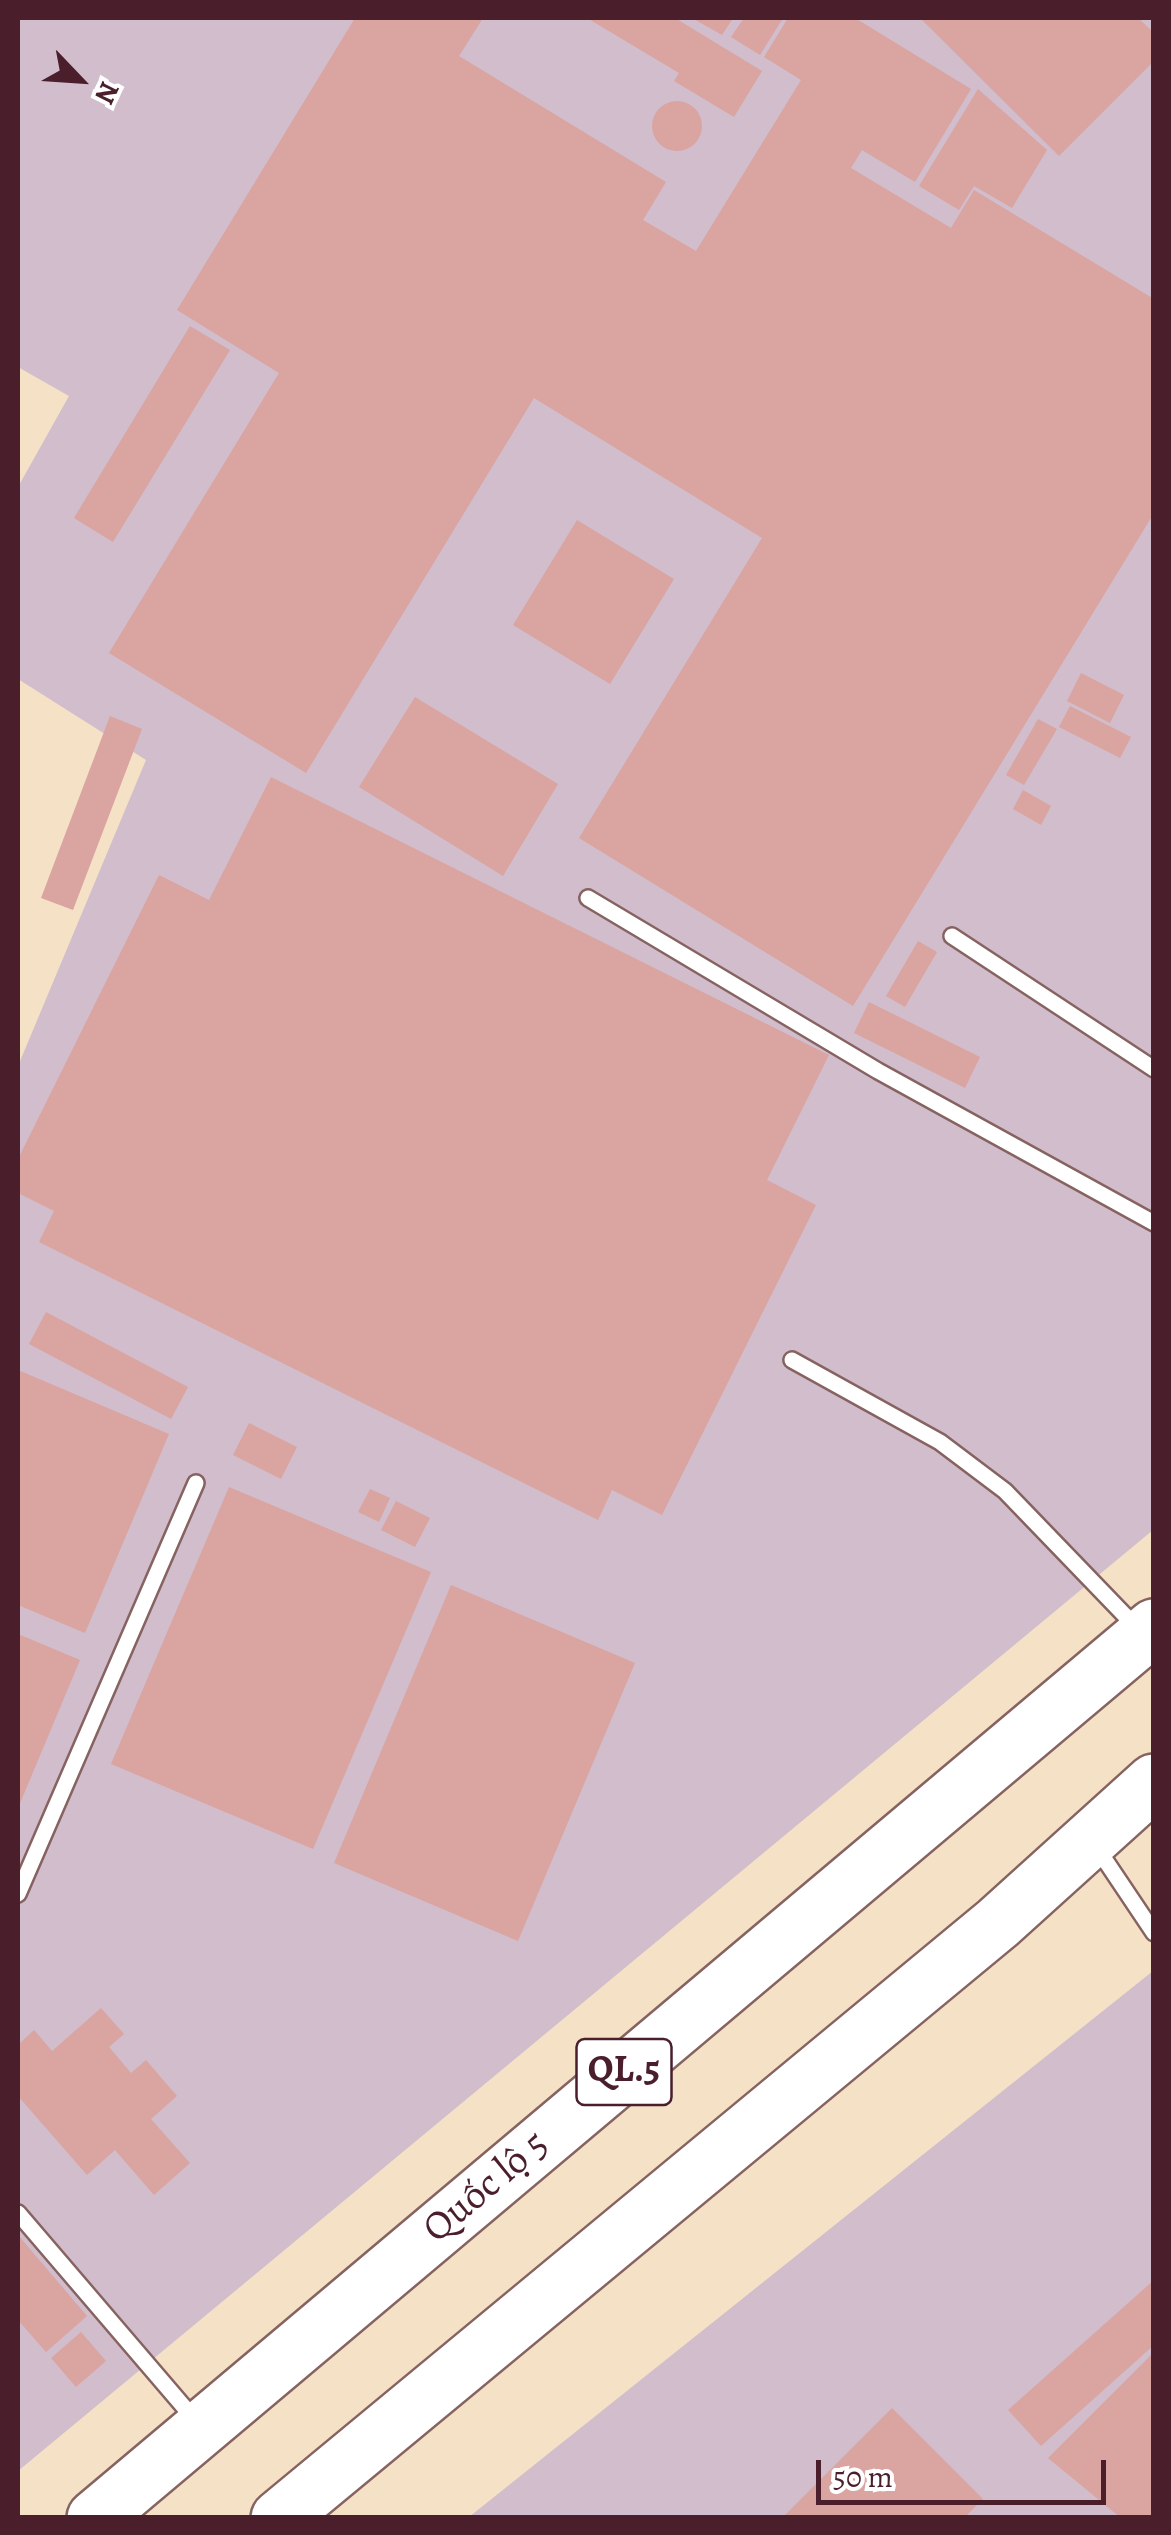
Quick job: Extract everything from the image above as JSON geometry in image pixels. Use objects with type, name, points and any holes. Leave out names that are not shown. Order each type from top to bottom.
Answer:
[{"type":"highway","name":"Quốc lộ 5","points":[[95,2518],[1149,1631]]},
{"type":"highway","points":[[279,2518],[998,1922],[1154,1782]]},
{"type":"lane","points":[[588,898],[878,1071],[1154,1223]]},
{"type":"lane","points":[[952,936],[1154,1068]]},
{"type":"lane","points":[[792,1360],[940,1442],[1005,1492],[1149,1631]]},
{"type":"lane","points":[[18,1894],[196,1483]]},
{"type":"lane","points":[[1090,1837],[1154,1933]]},
{"type":"lane","points":[[18,2213],[202,2428]]},
{"type":"shaded area","points":[[18,18],[1153,18],[1153,1530],[18,2471],[18,1066],[146,760],[18,679],[18,487],[69,396],[18,367]]},
{"type":"shaded area","points":[[1153,1971],[1153,2517],[469,2517]]},
{"type":"building","points":[[355,18],[483,18],[459,56],[666,182],[643,220],[696,251],[801,80],[764,57],[788,18],[855,18],[971,89],[915,182],[862,150],[851,168],[951,228],[974,190],[1154,299],[1154,513],[853,1006],[579,838],[762,538],[534,398],[306,773],[109,653],[279,373],[177,310]]},
{"type":"building","points":[[587,18],[675,18],[762,71],[734,117],[674,81],[679,73]]},
{"type":"building","points":[[692,18],[733,18],[722,35]]},
{"type":"building","points":[[744,18],[783,18],[760,55],[731,37]]},
{"type":"building","points":[[920,18],[1138,18],[1154,33],[1154,61],[1059,156]]},
{"type":"building","points":[[978,89],[1047,150],[1012,208],[974,186],[959,210],[919,186]]},
{"type":"building","points":[[677,101],[695,108],[702,126],[695,144],[677,151],[659,144],[652,126],[659,108]]},
{"type":"building","points":[[190,326],[230,350],[113,542],[74,518]]},
{"type":"building","points":[[577,520],[674,579],[610,684],[513,625]]},
{"type":"building","points":[[1081,673],[1124,695],[1110,723],[1067,701]]},
{"type":"building","points":[[415,697],[558,784],[503,876],[359,787]]},
{"type":"building","points":[[1070,706],[1131,737],[1120,758],[1059,727]]},
{"type":"building","points":[[110,716],[142,729],[73,910],[41,898]]},
{"type":"building","points":[[1038,719],[1057,729],[1024,785],[1006,775]]},
{"type":"building","points":[[271,777],[829,1055],[767,1180],[816,1205],[662,1515],[612,1490],[598,1520],[39,1242],[54,1211],[18,1193],[18,1159],[159,875],[209,900]]},
{"type":"building","points":[[1023,790],[1051,806],[1041,825],[1013,809]]},
{"type":"building","points":[[918,941],[937,952],[905,1007],[886,996]]},
{"type":"building","points":[[869,1002],[980,1057],[965,1088],[854,1033]]},
{"type":"building","points":[[46,1312],[188,1387],[171,1419],[29,1344]]},
{"type":"building","points":[[18,1370],[169,1434],[85,1633],[18,1605]]},
{"type":"building","points":[[249,1423],[297,1447],[281,1479],[233,1455]]},
{"type":"building","points":[[229,1487],[431,1572],[313,1849],[111,1764]]},
{"type":"building","points":[[370,1489],[390,1498],[379,1522],[358,1512]]},
{"type":"building","points":[[396,1501],[430,1518],[415,1547],[381,1530]]},
{"type":"building","points":[[451,1585],[635,1663],[518,1941],[334,1863]]},
{"type":"building","points":[[18,1634],[80,1660],[18,1808]]},
{"type":"building","points":[[101,2008],[124,2034],[109,2047],[131,2073],[146,2060],[177,2096],[151,2119],[190,2163],[154,2195],[115,2150],[87,2175],[18,2096],[18,2045],[34,2030],[52,2051]]},
{"type":"building","points":[[18,2235],[87,2316],[46,2352],[18,2320]]},
{"type":"building","points":[[1154,2280],[1154,2345],[1041,2446],[1008,2410]]},
{"type":"building","points":[[81,2332],[106,2361],[76,2387],[51,2358]]},
{"type":"building","points":[[1154,2352],[1154,2518],[1121,2518],[1048,2458]]},
{"type":"building","points":[[892,2408],[983,2499],[964,2518],[782,2518]]}]
